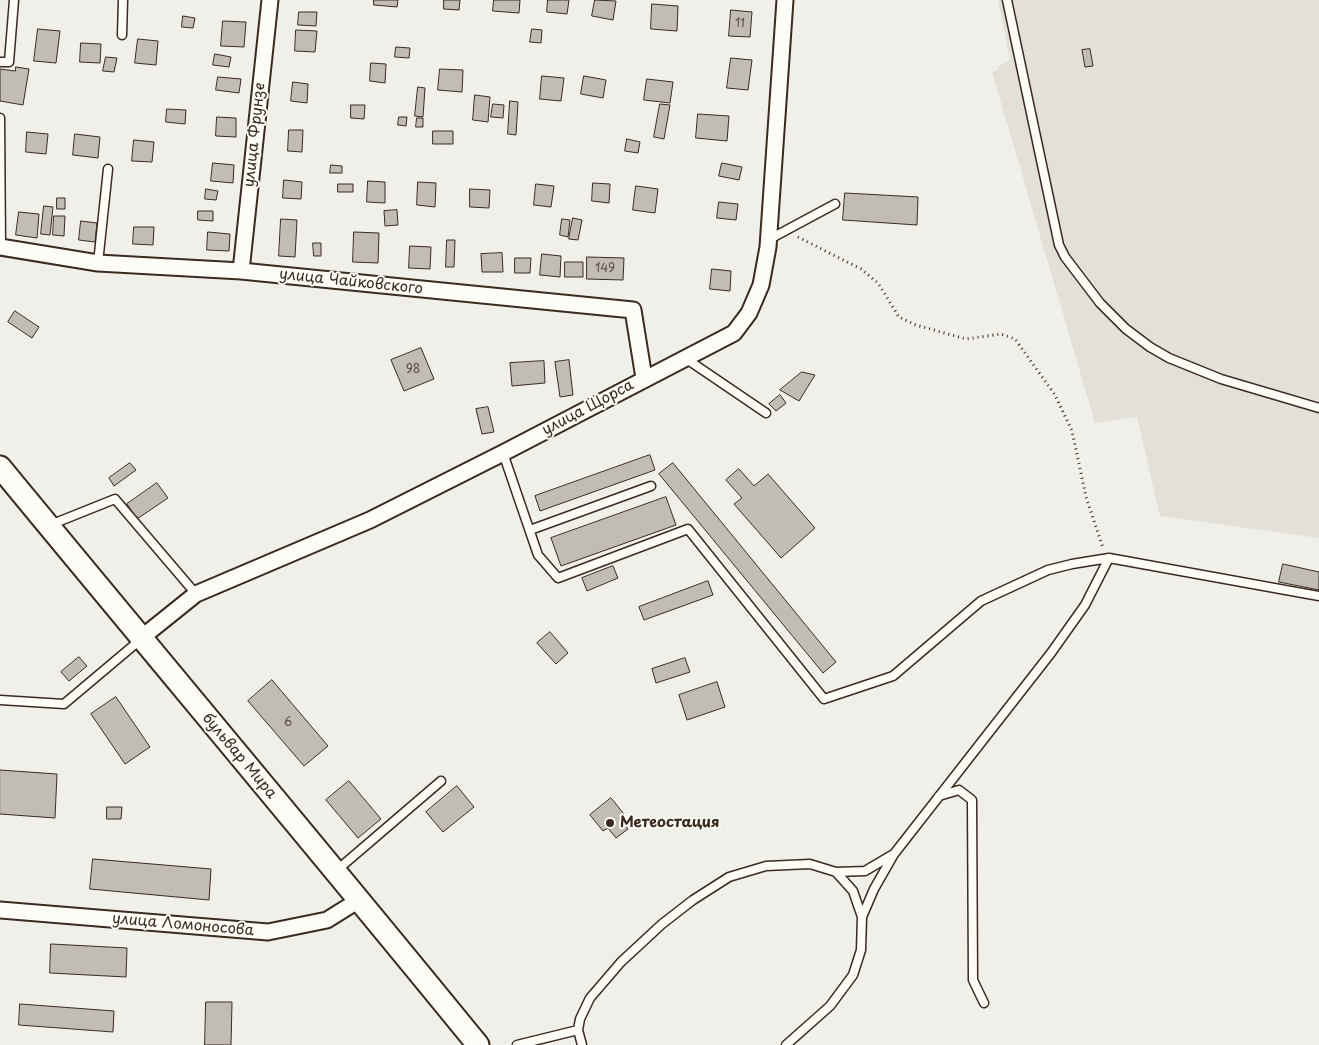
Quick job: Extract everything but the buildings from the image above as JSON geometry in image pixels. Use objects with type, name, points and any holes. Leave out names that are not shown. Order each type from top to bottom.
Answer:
[{"type":"main road","name":"бульвар Мира","points":[[0,468],[140,639],[360,900],[478,1045]]},
{"type":"street","name":"улица Фрунзе","points":[[241,270],[270,0]]},
{"type":"street","name":"улица Щорса","points":[[140,639],[196,594],[370,520],[734,333],[748,314],[760,285],[768,240],[786,0]]},
{"type":"street","name":"улица Чайковского","points":[[0,247],[98,263],[241,270],[633,310],[644,378]]},
{"type":"street","name":"улица Ломоносова","points":[[0,910],[268,932],[328,920],[360,900]]},
{"type":"lane","points":[[0,62],[9,62],[14,0]]},
{"type":"lane","points":[[122,35],[123,0]]},
{"type":"lane","points":[[1007,0],[1059,245],[1065,257],[1100,304],[1150,348],[1169,358],[1221,379],[1319,408]]},
{"type":"lane","points":[[0,118],[0,247]]},
{"type":"lane","points":[[98,263],[108,170]]},
{"type":"lane","points":[[768,240],[835,204]]},
{"type":"lane","points":[[685,358],[766,413]]},
{"type":"lane","points":[[503,453],[538,555],[558,578],[688,529],[824,699],[893,676],[981,601],[1048,570],[1072,564],[1108,559],[1319,596]]},
{"type":"lane","points":[[530,530],[651,486]]},
{"type":"lane","points":[[48,526],[116,498],[196,594]]},
{"type":"lane","points":[[786,1045],[830,1006],[853,975],[860,950],[862,917],[874,888],[894,854],[1051,653],[1085,605],[1108,559]]},
{"type":"lane","points":[[0,700],[64,704],[140,639]]},
{"type":"lane","points":[[336,872],[441,781]]},
{"type":"lane","points":[[939,796],[959,790],[972,800],[974,980],[984,1003]]},
{"type":"lane","points":[[582,1045],[578,1030],[580,1019],[590,998],[620,962],[662,924],[693,900],[729,877],[766,866],[810,864],[836,872],[864,871],[894,854]]},
{"type":"lane","points":[[836,872],[853,891],[862,917]]},
{"type":"lane","points":[[517,1045],[578,1030]]},
{"type":"path","points":[[786,230],[861,269],[878,283],[899,317],[916,325],[966,339],[1001,334],[1015,340],[1055,395],[1072,431],[1086,497],[1108,559]]},
{"type":"shaded area","points":[[998,0],[1319,0],[1319,538],[1160,516],[1137,417],[1095,423],[992,72],[998,70],[998,67],[1010,60]]},
{"type":"place","name":"Метеостация","points":[[610,823]]}]
